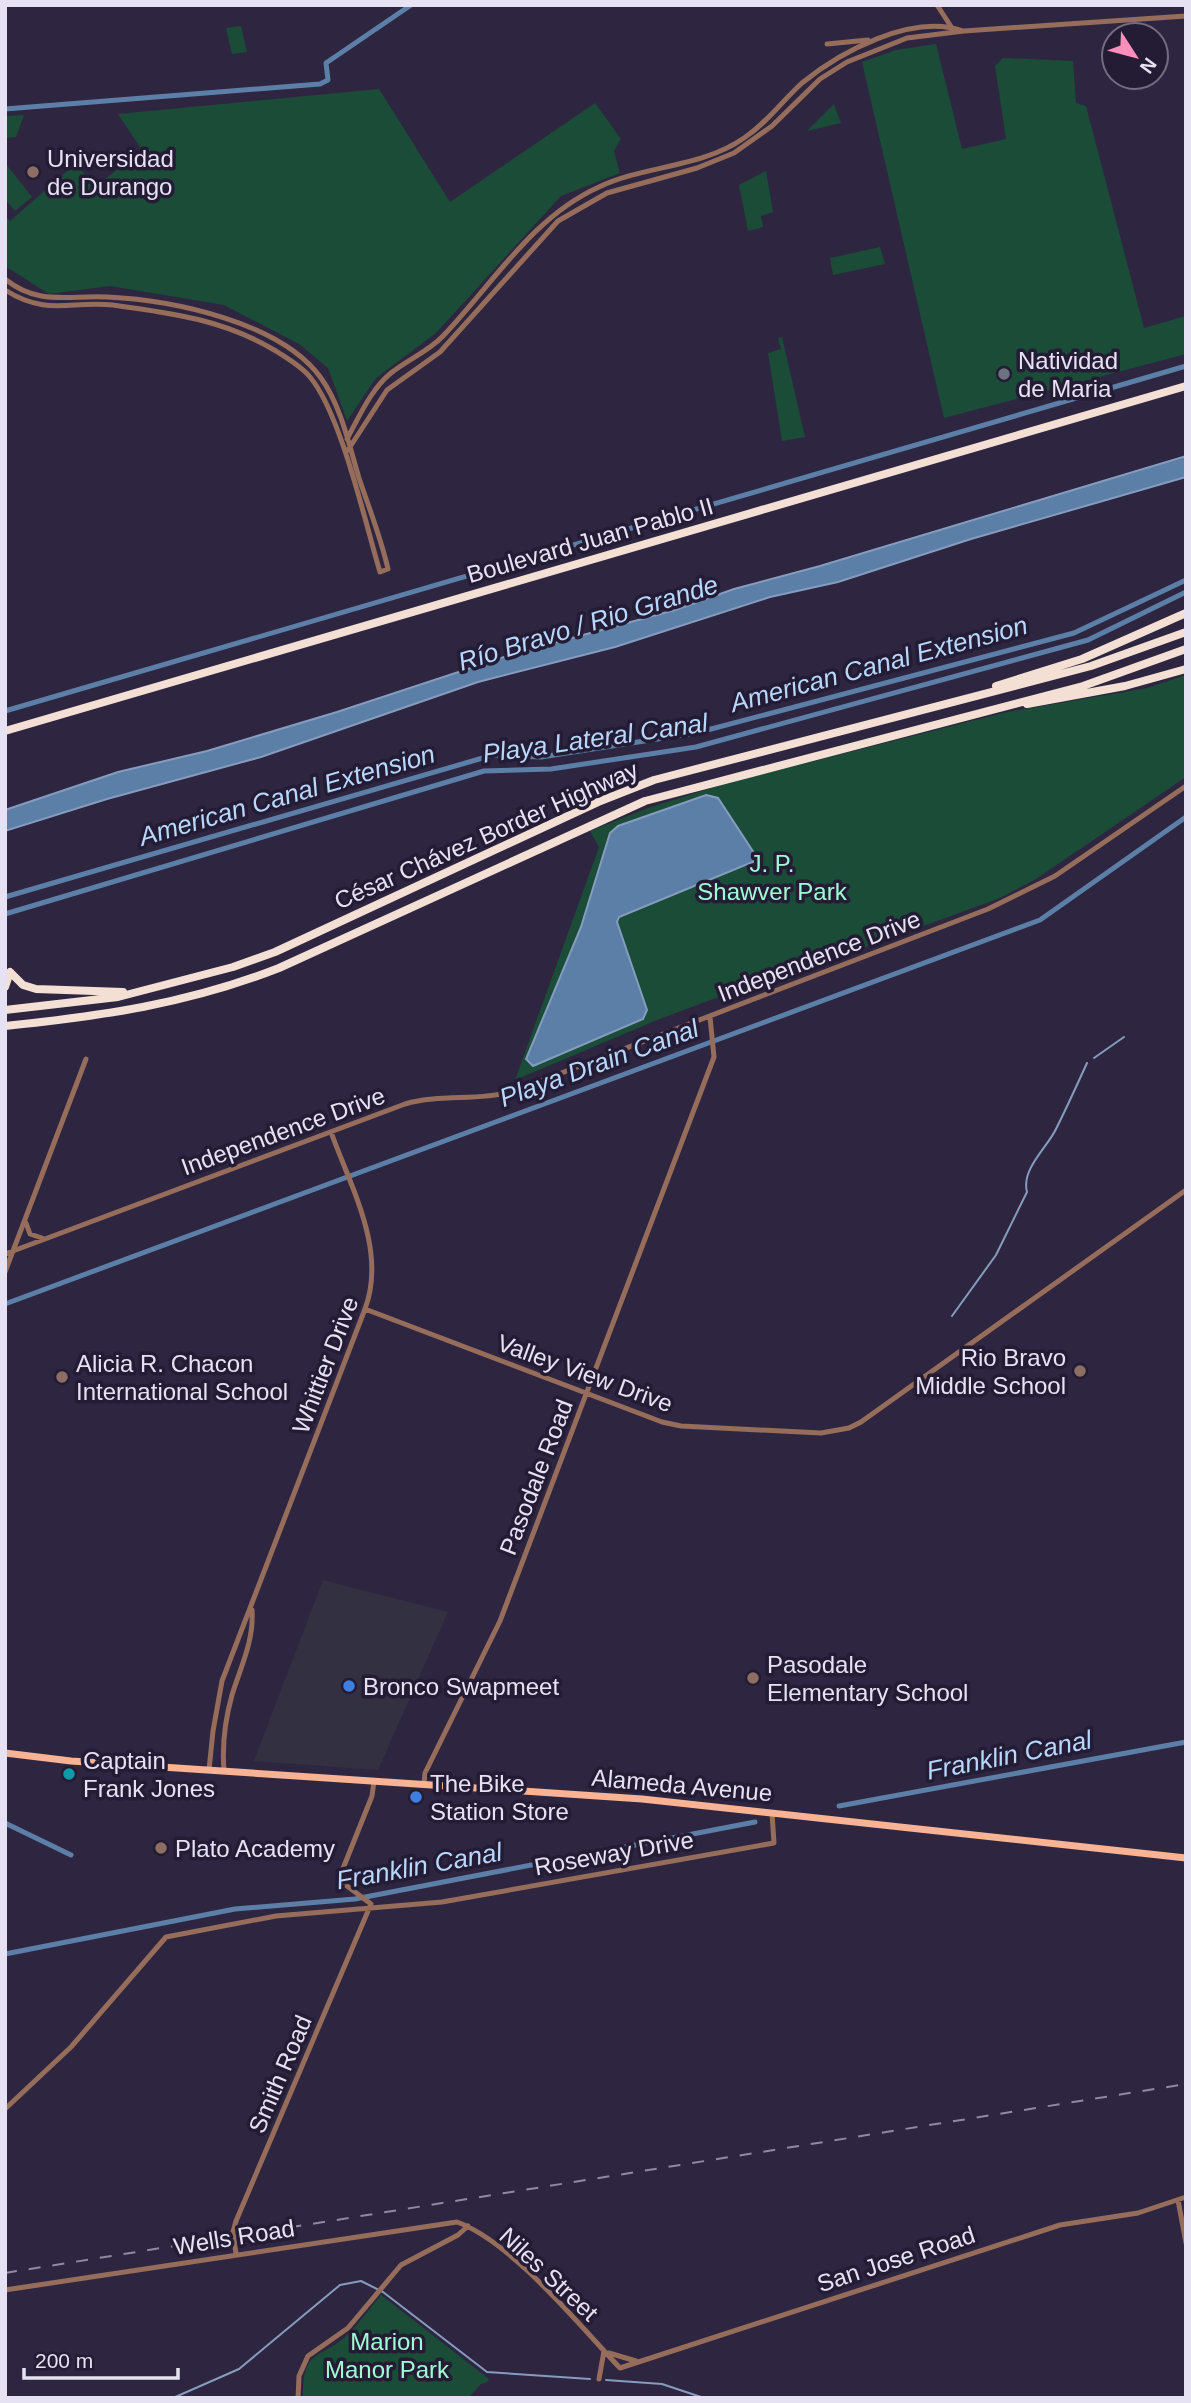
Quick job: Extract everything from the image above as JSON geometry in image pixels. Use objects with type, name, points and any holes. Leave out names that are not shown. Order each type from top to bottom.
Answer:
[{"type":"highway","name":"Boulevard Juan Pablo II","points":[[5,730],[1186,386]]},
{"type":"highway","points":[[937,707],[1082,659],[1186,613]]},
{"type":"highway","name":"César Chávez Border Highway","points":[[5,1010],[109,999],[155,990],[212,974],[275,952],[625,791],[675,774],[1091,666],[1186,632]]},
{"type":"highway","name":"César Chávez Border Highway","points":[[5,1026],[144,1009],[227,988],[279,968],[645,801],[1113,677],[1186,649]]},
{"type":"highway","points":[[996,708],[1125,686],[1186,668]]},
{"type":"highway","points":[[5,987],[10,972],[23,985],[36,989],[112,992],[155,990]]},
{"type":"main road","name":"Alameda Avenue","points":[[5,1753],[647,1800],[1186,1858]]},
{"type":"street","points":[[937,5],[954,34]]},
{"type":"street","points":[[345,456],[387,390],[446,346],[558,221],[607,193],[715,162],[734,153],[755,140],[801,96],[840,66],[907,38],[964,31],[1186,16]]},
{"type":"street","points":[[342,447],[383,381],[435,344],[531,235],[560,209],[607,183],[686,163],[731,146],[760,125],[802,83],[835,58],[875,40],[902,31],[952,27],[964,31]]},
{"type":"street","points":[[827,44],[875,40]]},
{"type":"street","points":[[5,279],[26,292],[48,299],[119,298],[216,314],[239,321],[290,350],[313,368],[329,391],[388,568],[381,572],[345,456],[324,401],[310,376],[291,361],[235,329],[210,320],[106,304],[43,306],[5,290]]},
{"type":"street","name":"Independence Drive","points":[[5,1254],[418,1101],[477,1098],[512,1092],[1016,898],[1074,864],[1186,786]]},
{"type":"street","name":"Pasodale Road","points":[[424,1784],[425,1773],[500,1621],[715,1049],[710,1017]]},
{"type":"street","points":[[5,1272],[86,1059]]},
{"type":"street","name":"Whittier Drive","points":[[209,1770],[212,1731],[222,1681],[365,1309],[374,1277],[373,1256],[331,1132]]},
{"type":"street","name":"Valley View Drive","points":[[365,1309],[646,1416],[681,1426],[821,1433],[849,1428],[1186,1190]]},
{"type":"street","points":[[26,1218],[30,1234],[45,1238]]},
{"type":"street","name":"Whittier Drive","points":[[224,1771],[222,1752],[228,1714],[251,1637],[251,1607]]},
{"type":"street","points":[[369,1910],[371,1904],[368,1899],[343,1884],[341,1872],[372,1796],[374,1781]]},
{"type":"street","name":"Roseway Drive","points":[[5,2109],[71,2047],[158,1941],[166,1937],[276,1916],[442,1902],[774,1843],[772,1813]]},
{"type":"street","name":"Smith Road","points":[[236,2255],[233,2232],[236,2221],[369,1910]]},
{"type":"street","name":"San Jose Road","points":[[620,2368],[1058,2225],[1138,2213],[1186,2197]]},
{"type":"street","points":[[1178,2200],[1186,2243]]},
{"type":"street","name":"Wells Road","points":[[5,2290],[448,2221],[468,2226]]},
{"type":"street","points":[[298,2397],[299,2375],[303,2363],[348,2328],[407,2260],[458,2235],[468,2226]]},
{"type":"street","name":"Niles Street","points":[[468,2226],[516,2261],[620,2368]]},
{"type":"street","points":[[599,2379],[604,2351],[625,2360],[643,2362]]},
{"type":"shaded area","name":"Bronco Swapmeet","points":[[323,1580],[448,1612],[378,1770],[254,1761]]},
{"type":"green space","points":[[241,26],[247,52],[232,54],[226,28]]},
{"type":"green space","points":[[936,44],[962,149],[1006,139],[995,66],[1003,58],[1073,61],[1076,103],[1086,106],[1144,328],[1186,316],[1186,354],[944,418],[862,62],[896,50]]},
{"type":"green space","points":[[379,89],[450,202],[595,103],[621,139],[614,151],[620,173],[561,196],[436,333],[376,378],[347,421],[328,368],[299,344],[224,305],[110,286],[49,294],[5,266],[5,216],[10,221],[75,164],[96,186],[142,150],[118,114]]},
{"type":"green space","points":[[834,104],[841,123],[807,131]]},
{"type":"green space","points":[[24,115],[16,137],[5,138],[5,116]]},
{"type":"green space","points":[[6,164],[32,197],[15,211],[5,199]]},
{"type":"green space","points":[[766,171],[773,212],[761,216],[763,227],[748,231],[739,185]]},
{"type":"green space","points":[[880,247],[885,264],[833,275],[830,258]]},
{"type":"green space","points":[[782,337],[805,437],[782,441],[768,353],[781,349],[778,338]]},
{"type":"green space","name":"J. P. Shawver Park","points":[[1186,675],[1186,777],[1036,879],[1000,898],[844,955],[784,982],[769,978],[657,1020],[515,1080],[599,847],[590,831],[648,808],[724,784],[1007,712],[1147,688]]},
{"type":"green space","name":"Marion Manor Park","points":[[381,2295],[489,2379],[487,2382],[481,2384],[468,2398],[303,2398],[306,2370],[310,2362],[349,2333]]},
{"type":"water","points":[[1186,456],[1186,477],[971,539],[838,582],[770,597],[615,647],[478,682],[261,757],[107,799],[5,831],[5,810],[118,772],[207,751],[337,712],[513,654],[675,610],[734,589],[820,566]]},
{"type":"water","points":[[706,795],[718,798],[756,856],[755,861],[619,917],[617,922],[647,1010],[643,1019],[533,1066],[526,1059],[581,927],[610,833],[618,826]]},
{"type":"waterway","points":[[5,109],[320,84],[328,80],[326,63],[411,5]]},
{"type":"waterway","points":[[5,711],[1186,366]]},
{"type":"waterway","name":"American Canal Extension","points":[[5,897],[493,755],[541,757],[696,733],[1074,633],[1186,580]]},
{"type":"waterway","name":"Playa Lateral Canal","points":[[5,914],[484,771],[551,769],[696,747],[1088,640],[1186,592]]},
{"type":"waterway","name":"Playa Drain Canal","points":[[5,1304],[1040,920],[1186,817]]},
{"type":"waterway","points":[[1094,1058],[1124,1037]]},
{"type":"waterway","points":[[952,1316],[996,1255],[1027,1192],[1026,1183],[1031,1167],[1056,1129],[1087,1063]]},
{"type":"waterway","name":"Franklin Canal","points":[[839,1806],[1186,1742]]},
{"type":"waterway","name":"Franklin Canal","points":[[5,1954],[235,1909],[355,1899],[755,1822]]},
{"type":"waterway","points":[[5,1823],[71,1855]]},
{"type":"waterway","points":[[173,2398],[239,2369],[340,2285],[361,2281],[383,2292],[487,2372],[590,2379]]},
{"type":"waterway","points":[[606,2380],[662,2384],[704,2398]]},
{"type":"railway","points":[[5,2273],[1186,2084]]},
{"type":"place","name":"Universidad de Durango","points":[[33,172]]},
{"type":"place","name":"Natividad de Maria","points":[[1004,374]]},
{"type":"place","name":"Rio Bravo Middle School","points":[[1080,1371]]},
{"type":"place","name":"Alicia R. Chacon International School","points":[[62,1377]]},
{"type":"place","name":"Pasodale Elementary School","points":[[753,1678]]},
{"type":"place","name":"Bronco Swapmeet","points":[[349,1686]]},
{"type":"place","name":"Captain Frank Jones","points":[[69,1774]]},
{"type":"place","name":"The Bike Station Store","points":[[416,1797]]},
{"type":"place","name":"Plato Academy","points":[[161,1848]]},
{"type":"water label","name":"Río Bravo / Rio Grande","points":[[588,623]]}]
